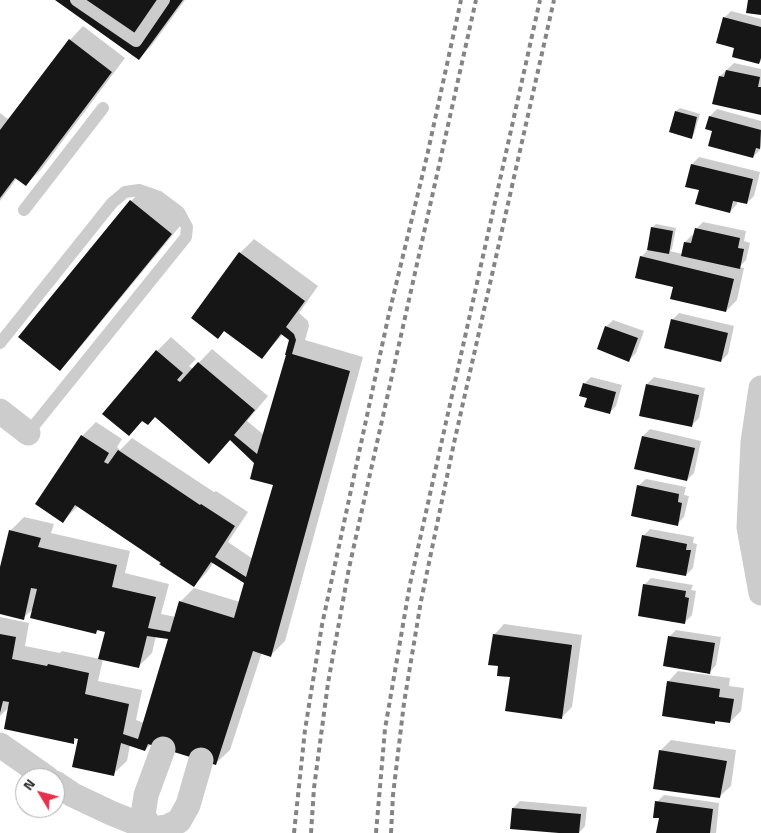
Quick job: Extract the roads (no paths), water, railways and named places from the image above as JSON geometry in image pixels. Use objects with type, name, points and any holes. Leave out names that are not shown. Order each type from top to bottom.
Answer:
[{"type":"street","points":[[761,388],[753,442],[749,527],[761,593]]},
{"type":"street","points":[[0,411],[28,434]]},
{"type":"street","points":[[0,745],[33,768]]},
{"type":"street","points":[[151,829],[143,815],[146,795],[163,749]]},
{"type":"street","points":[[65,790],[111,813],[151,829],[167,827],[179,821],[188,805],[201,760]]},
{"type":"street","points":[[155,773],[193,785]]},
{"type":"lane","points":[[76,0],[136,41],[164,0]]},
{"type":"lane","points":[[24,210],[103,108]]},
{"type":"lane","points":[[0,343],[112,203],[125,192],[139,190],[159,196],[179,212],[187,227],[186,237],[28,434]]},
{"type":"railway","points":[[294,833],[305,730],[322,625],[388,318],[427,156],[461,0]]},
{"type":"railway","points":[[311,833],[314,788],[328,683],[349,568],[476,0]]},
{"type":"railway","points":[[376,833],[385,729],[410,584],[540,0]]},
{"type":"railway","points":[[391,833],[393,795],[404,703],[421,601],[454,443],[554,0]]}]
